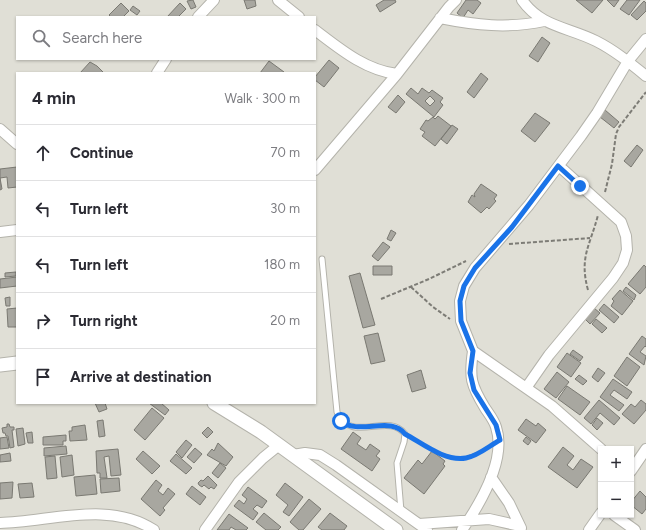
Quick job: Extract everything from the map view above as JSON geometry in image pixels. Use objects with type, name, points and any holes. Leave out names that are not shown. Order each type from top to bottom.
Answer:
[{"type":"street","points":[[199,16],[214,0]]},
{"type":"street","points":[[278,0],[297,16]]},
{"type":"street","points":[[522,0],[530,11],[544,21],[590,38],[628,61],[646,76]]},
{"type":"street","points":[[316,169],[397,74],[440,18],[449,2]]},
{"type":"street","points":[[440,18],[492,26],[522,25],[544,21]]},
{"type":"street","points":[[316,31],[361,63],[381,72],[397,74]]},
{"type":"street","points":[[462,530],[491,477],[498,455],[500,440],[496,425],[474,390],[470,373],[473,351],[461,321],[460,301],[464,286],[475,268],[530,205],[597,113],[628,61],[646,39]]},
{"type":"street","points":[[158,72],[165,60]]},
{"type":"street","points":[[0,129],[16,143]]},
{"type":"street","points":[[526,388],[549,355],[623,263],[627,250],[626,236],[621,222],[558,166]]},
{"type":"street","points":[[0,232],[16,230]]},
{"type":"street","points":[[473,351],[496,369],[552,406],[598,446]]},
{"type":"street","points":[[0,365],[16,363]]},
{"type":"street","points":[[216,404],[279,445],[396,530]]},
{"type":"street","points":[[204,530],[239,482],[263,458],[279,445]]},
{"type":"street","points":[[634,467],[646,450]]},
{"type":"street","points":[[293,455],[305,453],[320,455],[423,527],[469,519],[504,521],[521,528]]},
{"type":"street","points":[[491,477],[509,503],[521,528]]},
{"type":"street","points":[[0,523],[25,525],[73,516],[105,515],[141,523],[154,530]]},
{"type":"street","points":[[590,530],[598,517]]},
{"type":"street","points":[[618,518],[635,530]]},
{"type":"lane","points":[[322,259],[337,412],[341,421],[353,428],[394,427],[402,430],[405,434],[397,463],[401,511]]},
{"type":"path","points":[[592,303],[584,269],[585,254],[612,164],[618,127],[646,92]]},
{"type":"path","points":[[494,245],[590,238]]},
{"type":"path","points":[[381,298],[411,287],[470,260]]},
{"type":"path","points":[[411,287],[443,316],[452,320],[461,321]]},
{"type":"path","points":[[405,434],[441,454],[454,458],[466,458],[500,440]]},
{"type":"building","points":[[193,0],[196,7],[191,9],[187,1]]},
{"type":"building","points":[[244,0],[255,0],[256,6],[247,9]]},
{"type":"building","points":[[384,0],[395,0],[396,2],[380,12],[376,5]]},
{"type":"building","points":[[466,0],[477,0],[481,3],[473,14],[468,10],[463,18],[457,13]]},
{"type":"building","points":[[576,0],[603,0],[592,13]]},
{"type":"building","points":[[607,0],[619,0],[614,7]]},
{"type":"building","points":[[627,0],[640,0],[629,15],[620,9]]},
{"type":"building","points":[[644,1],[646,3],[646,11],[637,20],[631,15]]},
{"type":"building","points":[[121,3],[129,11],[124,16],[109,15]]},
{"type":"building","points":[[180,3],[186,9],[179,16],[168,16]]},
{"type":"building","points":[[133,6],[140,11],[137,15],[130,10]]},
{"type":"building","points":[[542,37],[550,43],[538,62],[529,56]]},
{"type":"building","points":[[329,60],[339,68],[324,87],[316,81],[316,76]]},
{"type":"building","points":[[269,61],[284,72],[261,72]]},
{"type":"building","points":[[90,62],[103,72],[81,72]]},
{"type":"building","points":[[481,73],[488,79],[474,98],[467,92]]},
{"type":"building","points":[[411,88],[418,94],[422,88],[429,93],[432,90],[443,98],[440,102],[443,105],[434,117],[406,94]],"holes":[[[430,96],[435,101],[430,106],[425,101]]]},
{"type":"building","points":[[398,95],[405,102],[396,113],[388,107]]},
{"type":"building","points":[[605,110],[619,122],[614,128],[600,117]]},
{"type":"building","points":[[535,113],[550,123],[535,142],[521,131]]},
{"type":"building","points":[[438,116],[451,126],[435,146],[422,136],[425,132],[420,129],[426,120],[428,121],[433,117],[435,119]]},
{"type":"building","points":[[452,125],[458,129],[447,144],[441,139]]},
{"type":"building","points":[[637,145],[643,150],[631,167],[624,161]]},
{"type":"building","points":[[16,167],[16,187],[8,188],[7,177],[0,178],[0,169]]},
{"type":"building","points":[[0,178],[2,189],[0,190]]},
{"type":"building","points":[[481,184],[497,195],[494,199],[496,201],[489,209],[487,207],[481,213],[468,202],[472,195],[475,197],[474,194]]},
{"type":"building","points":[[391,230],[396,233],[391,241],[387,239]]},
{"type":"building","points":[[383,242],[390,247],[378,261],[372,256]]},
{"type":"building","points":[[644,265],[646,267],[646,287],[640,294],[628,284]]},
{"type":"building","points":[[373,266],[392,266],[392,275],[373,275]]},
{"type":"building","points":[[16,272],[16,276],[5,277],[5,273]]},
{"type":"building","points":[[360,273],[375,325],[363,328],[349,276]]},
{"type":"building","points":[[16,277],[16,286],[0,288],[0,279]]},
{"type":"building","points":[[626,287],[636,295],[634,300],[623,291]]},
{"type":"building","points":[[620,290],[633,301],[622,315],[611,306],[614,301],[612,299]]},
{"type":"building","points":[[10,297],[10,306],[6,306],[5,298]]},
{"type":"building","points":[[604,304],[619,317],[614,323],[599,310]]},
{"type":"building","points":[[16,308],[16,327],[8,327],[7,309]]},
{"type":"building","points":[[594,308],[600,313],[590,324],[585,319]]},
{"type":"building","points":[[596,319],[607,328],[602,333],[592,324]]},
{"type":"building","points":[[378,333],[385,361],[371,364],[364,336]]},
{"type":"building","points":[[642,336],[646,339],[646,347],[645,346],[640,352],[646,356],[644,365],[629,354]]},
{"type":"building","points":[[573,350],[583,357],[580,361],[570,354]]},
{"type":"building","points":[[567,353],[581,363],[571,377],[557,367]]},
{"type":"building","points":[[627,357],[640,367],[627,386],[614,376]]},
{"type":"building","points":[[598,368],[605,373],[598,382],[592,377]]},
{"type":"building","points":[[421,370],[426,388],[412,392],[407,375]]},
{"type":"building","points":[[557,372],[569,382],[556,398],[544,389]]},
{"type":"building","points":[[579,375],[587,381],[583,385],[575,379]]},
{"type":"building","points":[[613,379],[632,392],[627,399],[614,390],[610,395],[624,405],[619,411],[600,397]]},
{"type":"building","points":[[567,386],[590,402],[580,415],[558,399]]},
{"type":"building","points":[[599,400],[620,418],[614,425],[600,413],[591,424],[584,418]]},
{"type":"building","points":[[641,400],[646,404],[646,410],[634,424],[622,414],[631,404],[635,407]]},
{"type":"building","points":[[95,404],[105,404],[107,409],[99,412]]},
{"type":"building","points":[[150,404],[162,404],[169,410],[165,415]]},
{"type":"building","points":[[152,408],[164,418],[145,440],[134,430]]},
{"type":"building","points":[[597,418],[603,423],[597,430],[592,425]]},
{"type":"building","points":[[526,419],[536,426],[538,423],[546,430],[536,443],[518,430]]},
{"type":"building","points":[[103,420],[105,436],[99,437],[97,421]]},
{"type":"building","points":[[7,424],[9,424],[10,427],[14,427],[14,430],[12,430],[14,447],[10,448],[8,436],[3,433],[2,428],[7,427]]},
{"type":"building","points":[[85,425],[87,440],[70,441],[69,431],[72,431],[72,427]]},
{"type":"building","points":[[208,427],[213,432],[207,438],[202,433]]},
{"type":"building","points":[[23,428],[25,444],[18,446],[16,429]]},
{"type":"building","points":[[32,432],[33,443],[28,443],[26,433]]},
{"type":"building","points":[[353,432],[361,438],[357,444],[366,450],[370,444],[380,451],[376,456],[380,459],[372,471],[341,449]]},
{"type":"building","points":[[66,435],[66,441],[63,441],[63,445],[43,445],[43,437]]},
{"type":"building","points":[[7,437],[9,448],[0,449],[0,438]]},
{"type":"building","points":[[526,437],[531,441],[528,445],[523,441]]},
{"type":"building","points":[[186,440],[192,445],[182,458],[176,452]]},
{"type":"building","points":[[218,443],[233,457],[226,466],[207,455],[212,449],[214,451]]},
{"type":"building","points":[[66,446],[67,454],[44,456],[44,448]]},
{"type":"building","points":[[563,447],[574,456],[567,465],[573,470],[581,459],[593,467],[577,488],[548,467]]},
{"type":"building","points":[[195,448],[202,454],[194,463],[187,457]]},
{"type":"building","points":[[118,449],[121,475],[111,476],[109,456],[104,457],[107,478],[100,478],[100,473],[97,473],[96,451]]},
{"type":"building","points":[[143,451],[160,466],[152,474],[136,459]]},
{"type":"building","points":[[432,451],[445,461],[443,464],[445,466],[424,494],[404,478],[418,460],[422,464]]},
{"type":"building","points":[[10,453],[11,461],[0,462],[0,455]]},
{"type":"building","points":[[176,454],[192,468],[186,474],[170,461]]},
{"type":"building","points":[[72,455],[74,475],[62,477],[60,457]]},
{"type":"building","points":[[55,456],[57,478],[47,479],[45,457]]},
{"type":"building","points":[[220,463],[226,468],[218,478],[212,473]]},
{"type":"building","points":[[95,475],[97,494],[76,496],[74,477]]},
{"type":"building","points":[[208,476],[217,485],[214,489],[211,487],[209,489],[204,485],[202,487],[198,483],[201,480],[203,481]]},
{"type":"building","points":[[119,478],[120,491],[101,493],[100,479]]},
{"type":"building","points":[[156,480],[162,485],[158,491],[163,495],[168,488],[175,494],[163,508],[165,510],[160,516],[141,499]]},
{"type":"building","points":[[13,482],[12,498],[0,499],[0,483]]},
{"type":"building","points":[[32,483],[34,497],[20,498],[18,484]]},
{"type":"building","points":[[285,483],[303,497],[289,516],[283,512],[288,505],[276,495]]},
{"type":"building","points":[[192,486],[206,497],[200,505],[186,494]]},
{"type":"building","points":[[248,487],[267,501],[262,508],[257,505],[253,509],[258,513],[253,520],[234,506],[239,500],[244,504],[247,499],[242,495]]},
{"type":"building","points":[[640,491],[646,497],[646,509],[642,514],[634,507],[634,498]]},
{"type":"building","points":[[309,499],[321,509],[303,530],[299,530],[290,522]]},
{"type":"building","points":[[264,513],[281,527],[278,530],[266,530],[256,522]]},
{"type":"building","points":[[330,513],[347,526],[344,530],[322,530],[318,527]]},
{"type":"building","points":[[229,514],[248,528],[246,530],[236,530],[231,527],[229,530],[217,530]]},
{"type":"route","points":[[341,421],[346,426],[353,428],[380,426],[394,427],[402,430],[405,434],[441,454],[454,458],[466,458],[500,440],[496,425],[474,390],[470,373],[473,351],[465,336],[461,321],[460,301],[464,286],[475,268],[530,205],[558,166],[580,186]]}]
